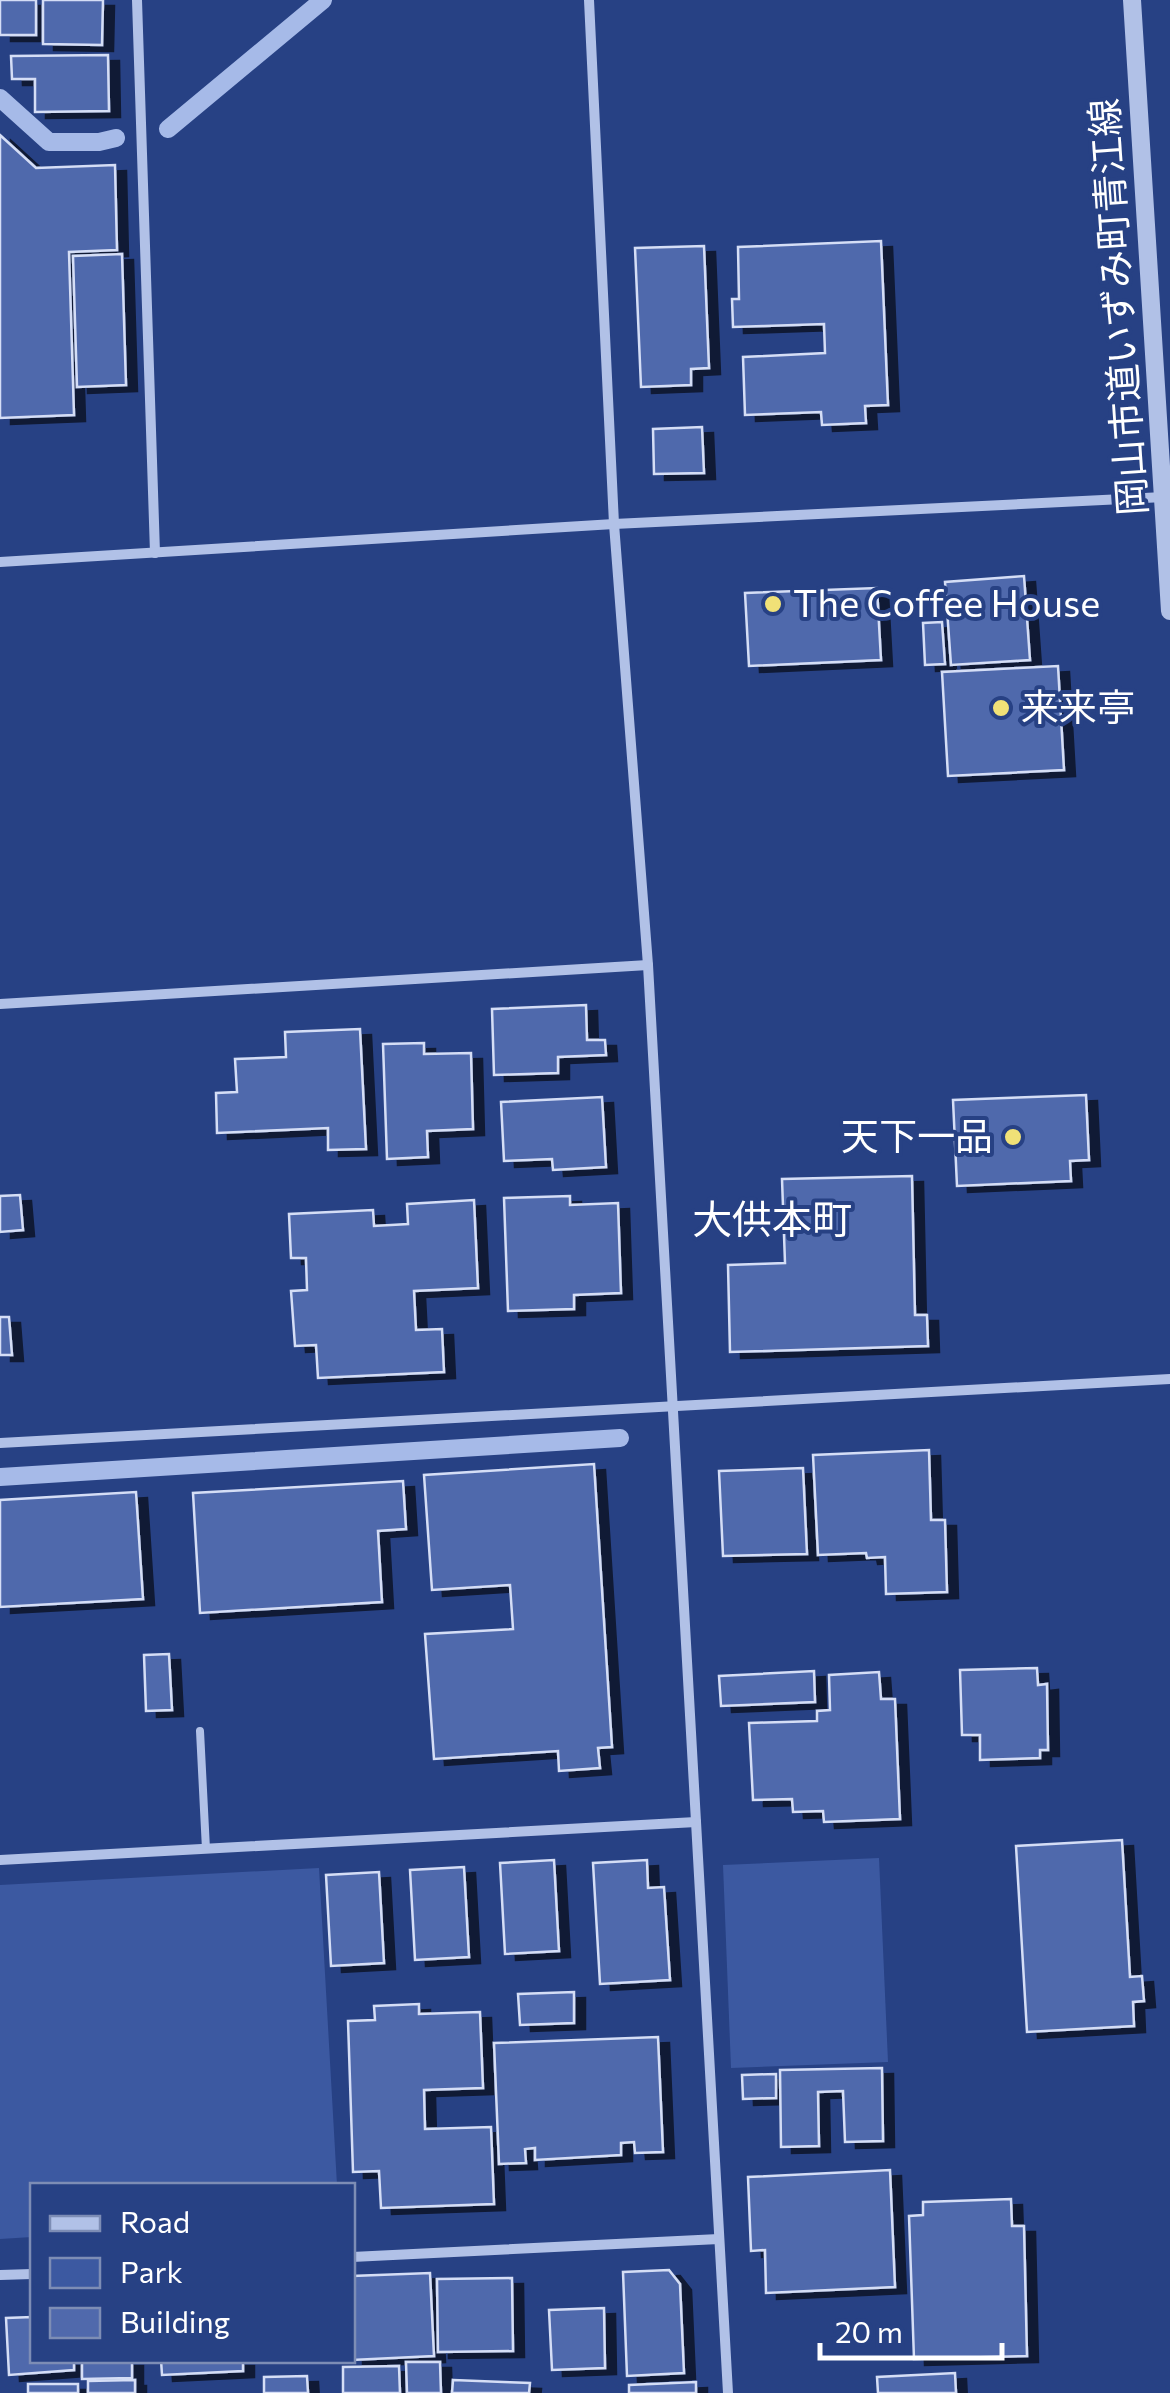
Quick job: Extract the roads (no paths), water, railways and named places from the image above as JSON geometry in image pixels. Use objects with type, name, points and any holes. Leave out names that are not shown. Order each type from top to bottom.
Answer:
[{"type":"street","points":[[137,0],[155,553]]},
{"type":"street","points":[[589,0],[614,524],[648,965],[728,2393]]},
{"type":"street","name":"岡山市道いずみ町青江線","points":[[1132,0],[1167,496],[1170,611]]},
{"type":"street","points":[[0,562],[614,524],[1167,496]]},
{"type":"street","points":[[0,1004],[648,965]]},
{"type":"street","points":[[0,1443],[1170,1378]]},
{"type":"street","points":[[0,1860],[696,1822]]},
{"type":"street","points":[[355,2258],[719,2239]]},
{"type":"street","points":[[0,2275],[30,2274]]},
{"type":"lane","points":[[200,1730],[206,1849]]},
{"type":"waterway","points":[[168,129],[323,0]]},
{"type":"waterway","points":[[0,98],[49,142],[116,138]]},
{"type":"waterway","points":[[0,1477],[620,1438]]},
{"type":"place","name":"The Coffee House","points":[[773,604]]},
{"type":"place","name":"来来亭","points":[[1001,708]]},
{"type":"place","name":"天下一品","points":[[1013,1137]]},
{"type":"district","name":"大供本町","points":[[772,1220]]}]
